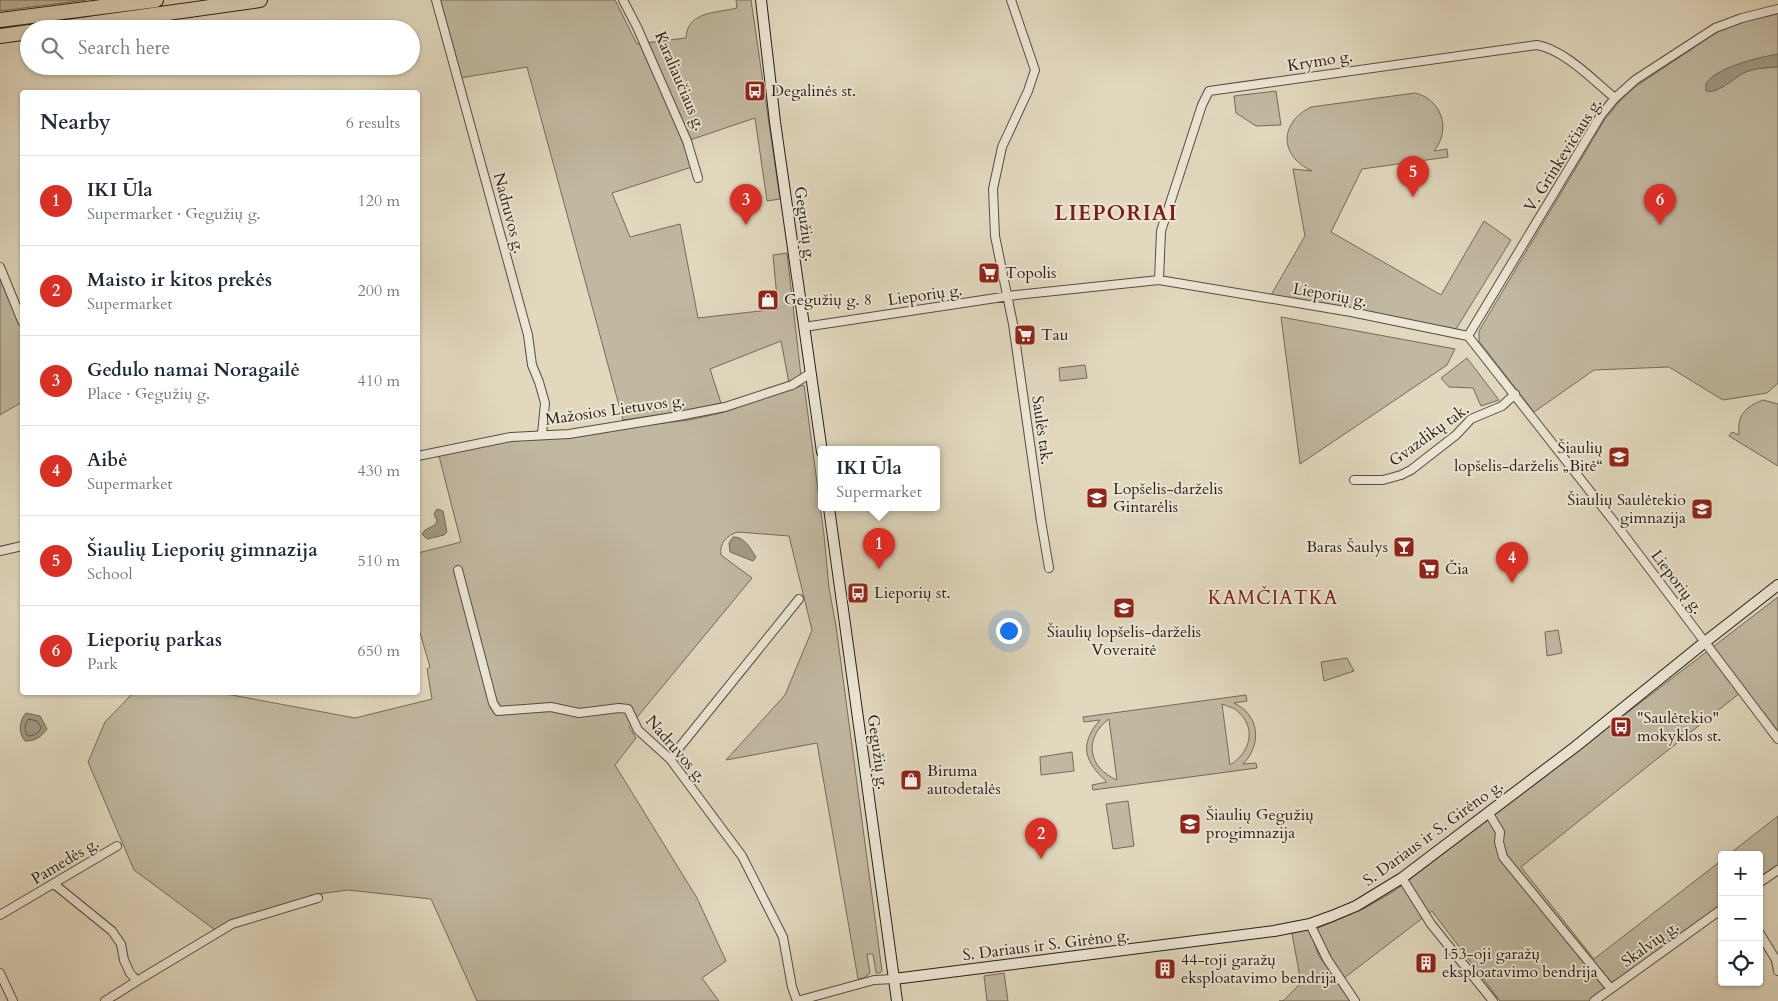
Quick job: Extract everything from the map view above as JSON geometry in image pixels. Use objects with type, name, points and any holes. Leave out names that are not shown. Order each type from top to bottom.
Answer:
[{"type":"highway","points":[[0,20],[156,0]]},
{"type":"highway","points":[[117,20],[260,0]]},
{"type":"highway","points":[[0,36],[20,33]]},
{"type":"street","name":"Nadruvos g.","points":[[436,0],[528,335],[532,365],[545,403],[542,434]]},
{"type":"street","name":"Karaliaučiaus g.","points":[[623,0],[637,27],[687,141],[698,178]]},
{"type":"street","name":"Gegužių g.","points":[[762,0],[775,122],[821,446]]},
{"type":"street","name":"Saulės tak.","points":[[1011,0],[1035,70],[1028,91],[1002,147],[993,189],[995,236],[1013,324],[1041,521],[1050,568]]},
{"type":"street","name":"V. Grinkevičiaus g.","points":[[1468,336],[1601,115],[1615,98],[1650,69],[1715,28],[1742,18],[1778,9]]},
{"type":"street","name":"Krymo g.","points":[[1159,280],[1160,230],[1202,105],[1209,91],[1537,45],[1548,48],[1567,58],[1615,98]]},
{"type":"street","points":[[0,266],[20,316]]},
{"type":"street","name":"Lieporių g.","points":[[804,326],[1007,297],[1159,280],[1351,312],[1468,336],[1515,394],[1778,739]]},
{"type":"street","name":"Mažosios Lietuvos g.","points":[[420,456],[512,437],[569,434],[725,407],[792,385],[811,373]]},
{"type":"street","name":"Gvazdikų tak.","points":[[1354,480],[1383,480],[1402,475],[1456,435],[1471,419],[1502,406],[1515,394]]},
{"type":"street","name":"Gegužių g.","points":[[829,511],[897,1001]]},
{"type":"street","points":[[0,551],[20,546]]},
{"type":"street","name":"Nadruvos g.","points":[[458,570],[490,694],[498,711],[551,707],[579,713],[619,708],[628,709],[638,730],[670,759],[742,856],[783,937],[792,987],[797,1001]]},
{"type":"street","name":"S. Dariaus ir S. Girėno g.","points":[[894,979],[1274,930],[1310,924],[1356,906],[1402,878],[1602,726],[1705,642],[1778,586]]},
{"type":"street","points":[[670,759],[799,599]]},
{"type":"street","points":[[1488,812],[1500,832],[1499,842],[1502,857],[1611,990]]},
{"type":"street","name":"Pamedės g.","points":[[0,915],[117,846]]},
{"type":"street","points":[[1763,880],[1778,870]]},
{"type":"street","points":[[1402,878],[1431,924],[1493,1001]]},
{"type":"street","points":[[54,884],[112,931],[121,944],[124,960],[130,973],[137,981]]},
{"type":"street","points":[[105,1001],[232,924],[318,898]]},
{"type":"street","name":"Skalvių g.","points":[[1594,1001],[1718,912]]},
{"type":"street","points":[[1310,924],[1327,959],[1355,1001]]},
{"type":"street","points":[[1763,939],[1776,960],[1778,971]]},
{"type":"street","points":[[0,973],[13,1001]]},
{"type":"street","points":[[797,1001],[874,980],[894,979]]},
{"type":"shaded area","points":[[0,0],[86,0],[0,11]]},
{"type":"shaded area","points":[[440,0],[615,0],[637,44],[686,38],[688,29],[697,18],[737,8],[736,0],[751,0],[780,199],[767,201],[755,118],[687,141],[695,166],[612,193],[630,237],[680,224],[698,318],[778,309],[773,255],[787,253],[801,376],[789,383],[781,341],[710,369],[721,403],[684,411],[623,420],[527,67],[460,78]]},
{"type":"shaded area","points":[[1778,12],[1778,383],[1767,393],[1723,400],[1669,367],[1594,370],[1534,412],[1479,341],[1479,331],[1605,119],[1635,87],[1720,30],[1743,20]]},
{"type":"shaded area","points":[[1276,91],[1281,125],[1256,126],[1236,113],[1234,96]]},
{"type":"shaded area","points":[[1415,93],[1424,96],[1437,108],[1443,125],[1442,134],[1434,151],[1447,149],[1448,157],[1362,169],[1331,232],[1441,295],[1484,221],[1511,240],[1456,329],[1271,295],[1305,236],[1293,169],[1312,171],[1301,165],[1293,157],[1289,148],[1287,139],[1293,122],[1311,107]]},
{"type":"shaded area","points":[[0,277],[20,325],[20,403],[0,415]]},
{"type":"shaded area","points":[[1281,317],[1455,349],[1447,365],[1300,464]]},
{"type":"shaded area","points":[[1467,358],[1499,400],[1481,406],[1473,388],[1449,387],[1441,378]]},
{"type":"shaded area","points":[[1085,365],[1087,378],[1060,381],[1059,368]]},
{"type":"shaded area","points":[[804,385],[818,490],[818,511],[821,511],[829,588],[836,626],[882,971],[880,973],[876,973],[873,954],[867,954],[870,973],[864,978],[858,979],[817,743],[726,760],[785,695],[812,630],[789,536],[738,532],[730,535],[725,540],[721,547],[721,555],[752,578],[629,727],[636,738],[615,765],[697,898],[726,961],[702,978],[719,1001],[477,1001],[431,899],[348,890],[318,894],[215,930],[134,870],[88,762],[105,722],[131,695],[232,695],[355,718],[432,699],[427,669],[430,667],[420,633],[420,552],[461,542],[439,456],[503,442],[689,420],[721,413]]},
{"type":"shaded area","points":[[1763,400],[1778,404],[1778,466],[1729,436],[1732,432],[1739,435],[1741,417],[1747,409]]},
{"type":"shaded area","points":[[1778,597],[1778,731],[1745,689],[1521,867],[1594,959],[1718,863],[1718,908],[1589,1001],[1500,1001],[1432,911],[1344,978],[1316,929],[1365,908],[1396,890]]},
{"type":"shaded area","points":[[1558,630],[1562,653],[1547,656],[1545,632]]},
{"type":"shaded area","points":[[1347,658],[1354,671],[1324,681],[1321,662]]},
{"type":"shaded area","points":[[1246,695],[1247,701],[1234,703],[1243,708],[1249,715],[1255,731],[1253,748],[1243,764],[1256,763],[1257,768],[1093,790],[1092,785],[1107,782],[1099,775],[1089,760],[1087,753],[1089,737],[1100,720],[1084,722],[1083,717]],"holes":[[[1222,704],[1234,709],[1243,717],[1249,732],[1249,739],[1242,754],[1230,765]],[[1109,719],[1117,780],[1107,775],[1100,768],[1092,752],[1092,743],[1095,735]]]},
{"type":"shaded area","points":[[1072,752],[1074,771],[1041,775],[1040,757]]},
{"type":"shaded area","points":[[1128,801],[1134,846],[1113,849],[1106,804]]},
{"type":"shaded area","points":[[1778,816],[1778,865],[1763,875],[1763,851],[1733,851]]},
{"type":"shaded area","points":[[1309,929],[1319,956],[1351,1001],[1283,1001],[1301,983],[1292,933]]},
{"type":"shaded area","points":[[1004,973],[1008,1001],[987,1001],[984,976]]},
{"type":"water","points":[[1778,54],[1778,67],[1750,71],[1742,74],[1720,89],[1706,91],[1706,83],[1729,67]]},
{"type":"water","points":[[437,509],[443,511],[447,532],[444,535],[427,539],[422,534],[425,530],[435,525],[437,521],[434,514]]},
{"type":"water","points":[[733,537],[740,538],[746,543],[756,557],[753,561],[730,552],[729,543]]},
{"type":"water","points":[[26,713],[40,716],[47,729],[38,738],[25,741],[20,727]]},
{"type":"place","name":"Degalinės st.","points":[[755,91]]},
{"type":"place","name":"Šiaulių Lieporių gimnazija","points":[[1413,197]]},
{"type":"place","name":"Gedulo namai Noragailė","points":[[746,225]]},
{"type":"place","name":"Lieporių parkas","points":[[1660,225]]},
{"type":"place","name":"Topolis","points":[[989,273]]},
{"type":"place","name":"Gegužių g. 8","points":[[768,300]]},
{"type":"place","name":"Tau","points":[[1025,335]]},
{"type":"place","name":"Šiaulių lopšelis-darželis „Bitė“","points":[[1619,457]]},
{"type":"place","name":"Lopšelis-darželis Gintarėlis","points":[[1097,498]]},
{"type":"place","name":"Šiaulių Saulėtekio gimnazija","points":[[1702,509]]},
{"type":"place","name":"Baras Šaulys","points":[[1404,547]]},
{"type":"place","name":"IKI Ūla","points":[[879,569]]},
{"type":"place","name":"Čia","points":[[1429,569]]},
{"type":"place","name":"Aibė","points":[[1512,583]]},
{"type":"place","name":"Lieporių st.","points":[[858,593]]},
{"type":"place","name":"Šiaulių lopšelis-darželis Voveraitė","points":[[1124,608]]},
{"type":"place","name":"\"Saulėtekio\" mokyklos st.","points":[[1621,727]]},
{"type":"place","name":"Biruma autodetalės","points":[[911,780]]},
{"type":"place","name":"Šiaulių Gegužių progimnazija","points":[[1190,824]]},
{"type":"place","name":"Maisto ir kitos prekės","points":[[1041,859]]},
{"type":"place","name":"153-oji garažų eksploatavimo bendrija","points":[[1426,963]]},
{"type":"place","name":"44-toji garažų eksploatavimo bendrija","points":[[1165,969]]},
{"type":"district","name":"LIEPORIAI","points":[[1116,213]]},
{"type":"district","name":"KAMČIATKA","points":[[1273,598]]}]
